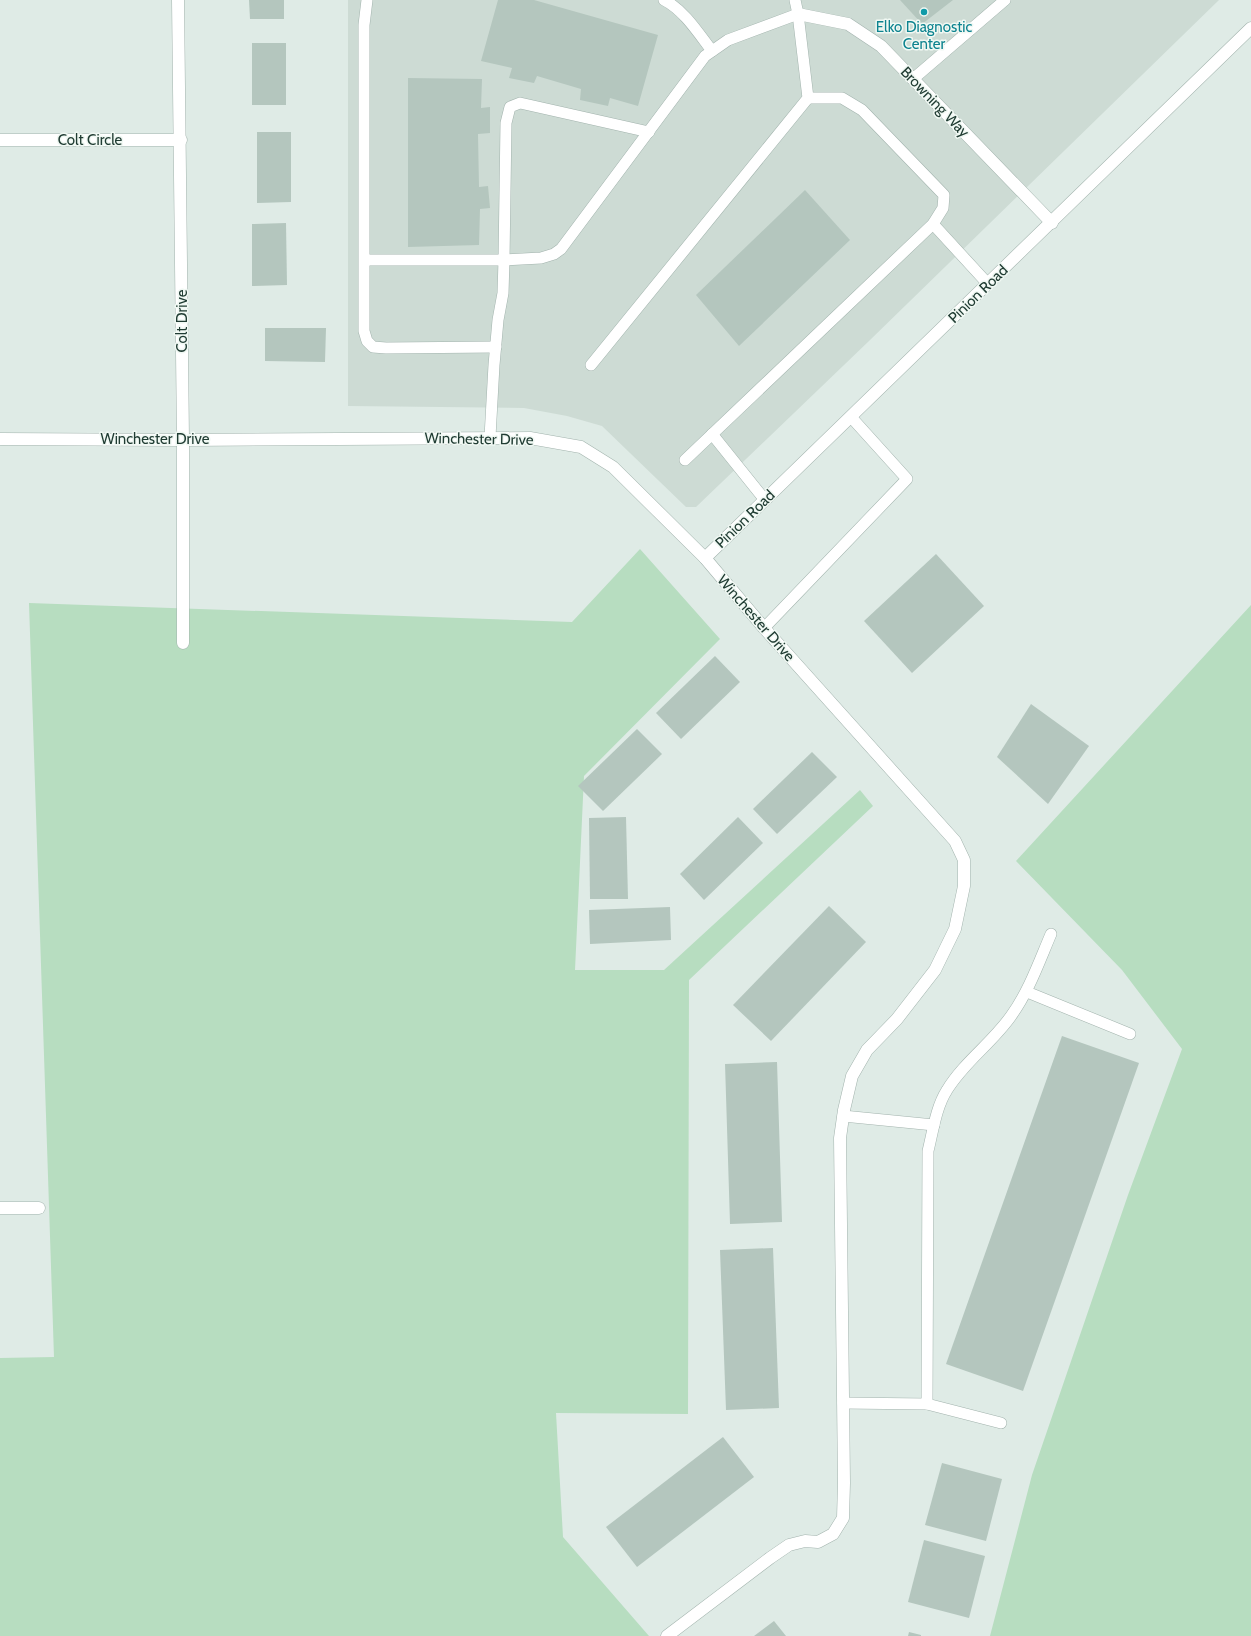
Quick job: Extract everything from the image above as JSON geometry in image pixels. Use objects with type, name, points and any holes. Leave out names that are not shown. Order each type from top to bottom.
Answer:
[{"type":"street","name":"Colt Drive","points":[[178,0],[181,140],[183,643]]},
{"type":"street","name":"Browning Way","points":[[798,14],[848,24],[881,46],[1052,223]]},
{"type":"street","name":"Pinion Road","points":[[705,558],[1052,223],[1251,28]]},
{"type":"street","name":"Colt Circle","points":[[0,140],[181,140]]},
{"type":"street","name":"Winchester Drive","points":[[0,439],[183,440],[490,437],[530,438],[581,447],[613,467],[705,558],[764,628],[955,841],[964,860],[964,886],[956,929],[935,970],[897,1019],[867,1050],[852,1076],[843,1116],[840,1138],[843,1518],[834,1534],[818,1542],[805,1541],[789,1545],[667,1636]]},
{"type":"street","points":[[0,1208],[39,1208]]},
{"type":"lane","points":[[367,0],[364,25],[364,331],[367,341],[373,347],[496,347]]},
{"type":"lane","points":[[664,0],[669,2],[688,20],[712,51]]},
{"type":"lane","points":[[591,365],[808,98],[795,0]]},
{"type":"lane","points":[[913,79],[1005,0]]},
{"type":"lane","points":[[365,260],[504,260],[541,258],[554,254],[560,249],[705,56],[728,40],[798,14]]},
{"type":"lane","points":[[685,460],[933,224],[943,208],[944,195],[862,110],[842,98],[808,98]]},
{"type":"lane","points":[[490,437],[496,347],[503,293],[506,123],[510,108],[520,103],[649,132]]},
{"type":"lane","points":[[933,224],[988,284]]},
{"type":"lane","points":[[764,628],[907,480],[850,417]]},
{"type":"lane","points":[[712,434],[765,500]]},
{"type":"lane","points":[[927,1404],[928,1151],[934,1125],[946,1091],[962,1068],[1010,1017],[1027,992],[1051,934]]},
{"type":"lane","points":[[1027,992],[1130,1034]]},
{"type":"lane","points":[[843,1116],[934,1125]]},
{"type":"lane","points":[[843,1403],[927,1404],[1001,1423]]},
{"type":"shaded area","points":[[348,0],[1219,0],[869,341],[696,507],[686,507],[602,426],[567,416],[524,408],[348,406]]},
{"type":"green space","points":[[640,549],[720,639],[584,776],[575,970],[664,970],[860,790],[873,806],[689,980],[688,1414],[556,1413],[563,1537],[649,1636],[0,1636],[0,1358],[54,1357],[29,603],[572,622]]},
{"type":"green space","points":[[1251,605],[1251,1636],[990,1636],[1032,1475],[1128,1195],[1182,1049],[1122,970],[1016,861]]},
{"type":"building","points":[[249,0],[284,0],[284,19],[250,19]]},
{"type":"building","points":[[498,0],[534,0],[658,35],[638,106],[610,98],[608,106],[580,100],[581,89],[537,76],[534,83],[509,78],[512,68],[481,61]]},
{"type":"building","name":"Elko Diagnostic Center","points":[[900,0],[953,0],[922,24]]},
{"type":"building","points":[[252,43],[286,43],[286,105],[252,105]]},
{"type":"building","points":[[408,78],[482,79],[481,108],[490,107],[490,133],[478,134],[479,187],[488,186],[490,208],[480,209],[479,245],[408,247]]},
{"type":"building","points":[[257,132],[291,132],[291,202],[257,203]]},
{"type":"building","points":[[805,190],[850,240],[739,346],[696,295]]},
{"type":"building","points":[[286,223],[287,285],[252,286],[252,224]]},
{"type":"building","points":[[265,328],[326,328],[325,362],[265,361]]},
{"type":"building","points":[[936,554],[984,606],[912,673],[864,621]]},
{"type":"building","points":[[715,656],[740,682],[681,739],[656,713]]},
{"type":"building","points":[[1031,704],[1089,746],[1048,804],[997,757]]},
{"type":"building","points":[[637,729],[662,754],[603,811],[578,786]]},
{"type":"building","points":[[812,752],[837,777],[777,834],[753,809]]},
{"type":"building","points":[[626,817],[628,899],[590,899],[589,818]]},
{"type":"building","points":[[738,817],[763,843],[704,900],[680,874]]},
{"type":"building","points":[[829,906],[866,942],[771,1041],[733,1005]]},
{"type":"building","points":[[670,907],[671,940],[590,944],[589,910]]},
{"type":"building","points":[[1062,1036],[1139,1063],[1023,1391],[946,1364]]},
{"type":"building","points":[[777,1062],[782,1222],[730,1224],[725,1064]]},
{"type":"building","points":[[773,1248],[779,1408],[726,1410],[720,1250]]},
{"type":"building","points":[[723,1437],[754,1477],[637,1567],[606,1527]]},
{"type":"building","points":[[942,1463],[1002,1479],[986,1541],[925,1525]]},
{"type":"building","points":[[924,1540],[985,1556],[969,1618],[908,1602]]},
{"type":"building","points":[[774,1621],[786,1636],[754,1636]]},
{"type":"building","points":[[909,1632],[921,1635],[921,1636],[908,1636]]},
{"type":"place","name":"Elko Diagnostic Center","points":[[924,12]]}]
